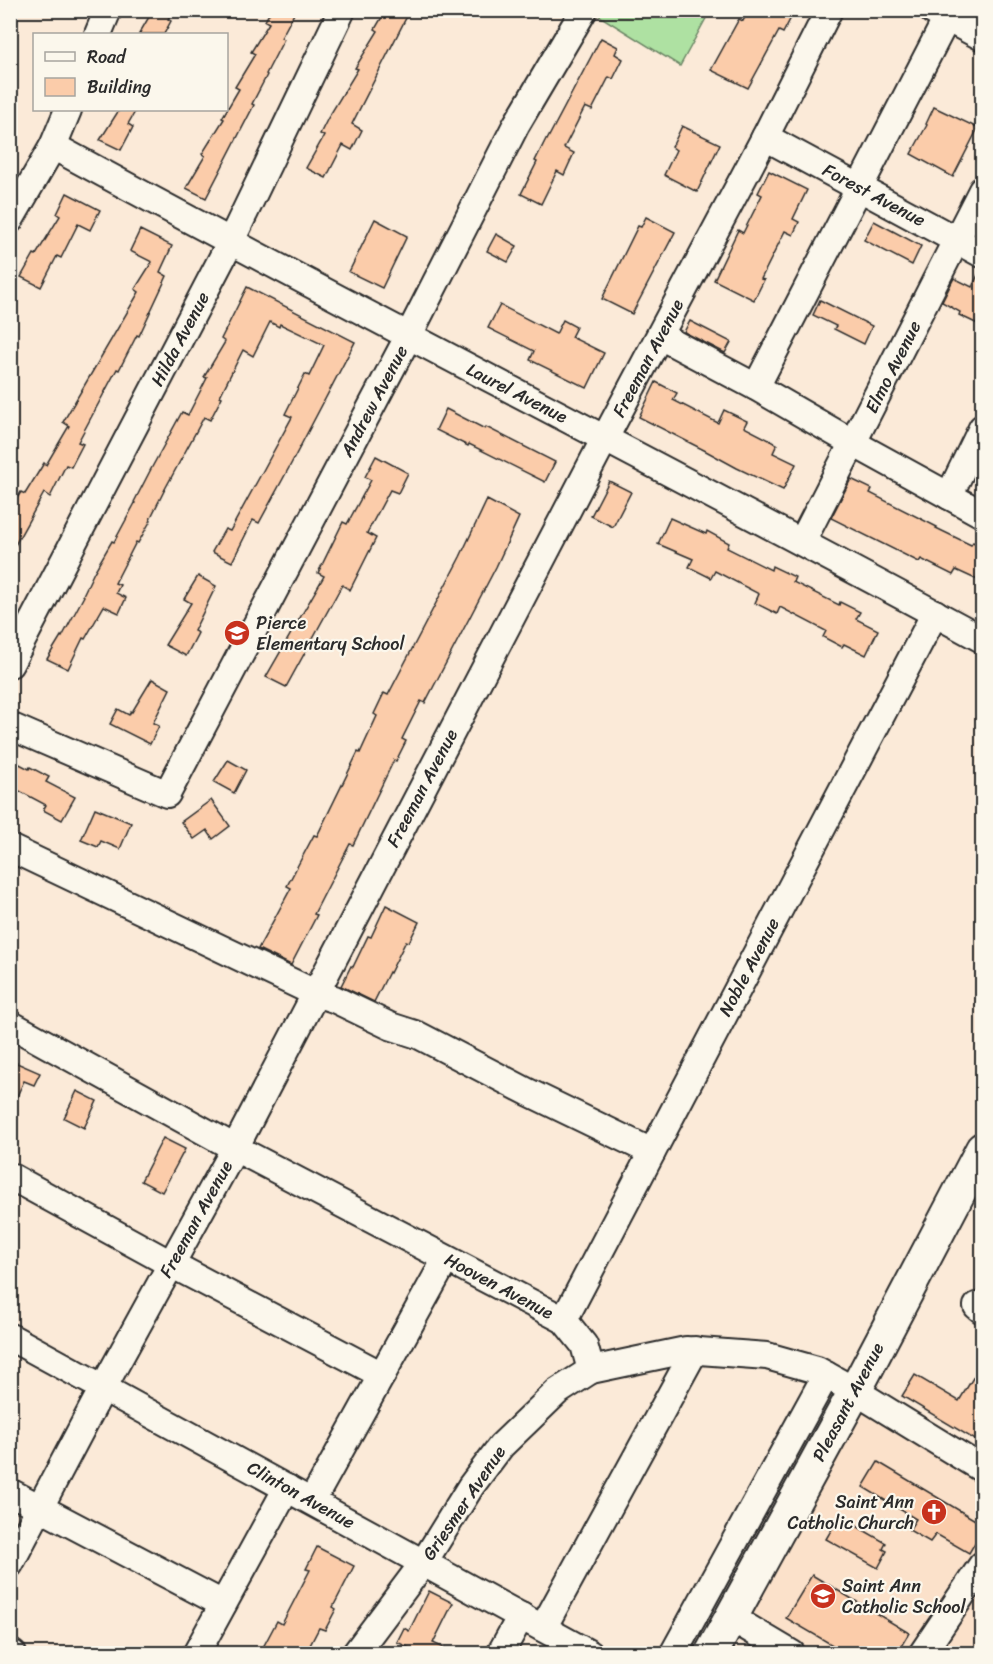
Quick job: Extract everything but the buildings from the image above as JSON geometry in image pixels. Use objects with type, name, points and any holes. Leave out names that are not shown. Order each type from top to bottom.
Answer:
[{"type":"main road","name":"Pleasant Avenue","points":[[711,1653],[979,1163]]},
{"type":"street","points":[[98,33],[108,10]]},
{"type":"street","name":"Hilda Avenue","points":[[10,664],[230,243],[342,10]]},
{"type":"street","name":"Andrew Avenue","points":[[10,726],[167,794],[408,337],[516,125],[584,10]]},
{"type":"street","name":"Freeman Avenue","points":[[10,1564],[234,1148],[765,137],[829,10]]},
{"type":"street","points":[[756,387],[859,188],[940,14],[982,37]]},
{"type":"street","points":[[10,220],[53,146],[68,111]]},
{"type":"street","name":"Forest Avenue","points":[[765,137],[982,254]]},
{"type":"street","name":"Laurel Avenue","points":[[53,146],[230,243],[605,438],[982,639]]},
{"type":"street","name":"Elmo Avenue","points":[[802,542],[982,190]]},
{"type":"street","points":[[660,336],[756,387],[982,514]]},
{"type":"street","points":[[950,496],[982,428]]},
{"type":"street","name":"Noble Avenue","points":[[564,1320],[935,613]]},
{"type":"street","points":[[10,848],[315,993],[334,999],[390,1026],[418,1035],[652,1152]]},
{"type":"street","name":"Hooven Avenue","points":[[10,1024],[234,1148],[564,1320],[584,1345],[591,1370]]},
{"type":"street","points":[[10,1176],[382,1375]]},
{"type":"street","points":[[312,1501],[446,1259]]},
{"type":"street","name":"Clinton Avenue","points":[[10,1337],[590,1653]]},
{"type":"street","points":[[591,1370],[686,1350],[767,1356],[817,1370],[982,1468]]},
{"type":"street","points":[[500,1653],[532,1622],[694,1350]]},
{"type":"street","name":"Griesmer Avenue","points":[[355,1653],[424,1562],[471,1486],[501,1446],[557,1392],[591,1370]]},
{"type":"street","points":[[673,1653],[826,1376]]},
{"type":"street","points":[[196,1653],[286,1488]]},
{"type":"street","points":[[10,1492],[223,1604]]},
{"type":"street","points":[[922,1653],[982,1565]]},
{"type":"street","points":[[730,1617],[792,1653]]},
{"type":"shaded area","points":[[855,1391],[982,1469],[982,1653],[792,1653],[730,1617]]},
{"type":"green space","points":[[594,10],[710,11],[680,66],[593,12]]},
{"type":"place","name":"Pierce Elementary School","points":[[237,633]]},
{"type":"place","name":"Saint Ann Catholic Church","points":[[934,1512]]},
{"type":"place","name":"Saint Ann Catholic School","points":[[823,1596]]}]
